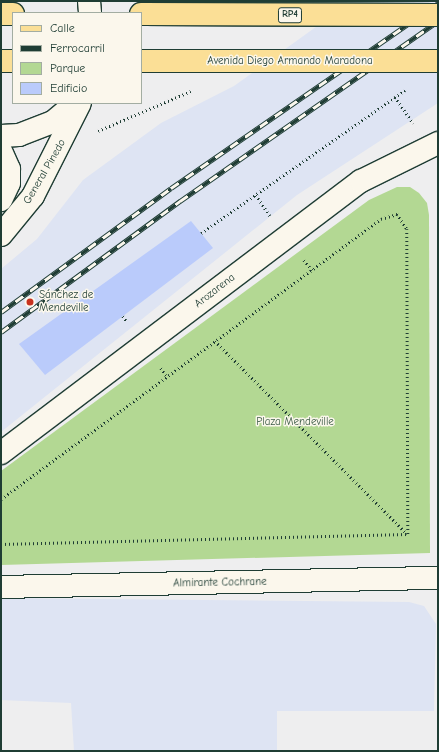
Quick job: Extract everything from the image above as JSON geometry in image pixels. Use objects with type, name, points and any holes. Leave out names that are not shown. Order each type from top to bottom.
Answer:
[{"type":"main road","points":[[1,14],[12,14]]},
{"type":"main road","name":"RP4","points":[[142,14],[438,15]]},
{"type":"main road","points":[[1,61],[12,61]]},
{"type":"main road","name":"Avenida Diego Armando Maradona","points":[[142,61],[438,61]]},
{"type":"street","points":[[89,1],[90,12]]},
{"type":"street","points":[[1,136],[19,135],[53,122],[75,104]]},
{"type":"street","name":"General Pinedo","points":[[1,235],[33,196],[79,104]]},
{"type":"street","name":"Arozarena","points":[[1,453],[361,181],[438,143]]},
{"type":"street","points":[[1,151],[9,169],[9,183],[1,200]]},
{"type":"street","name":"Almirante Cochrane","points":[[1,588],[438,578]]},
{"type":"path","points":[[201,232],[407,89]]},
{"type":"path","points":[[395,97],[419,127]]},
{"type":"path","points":[[1,499],[380,219],[397,214],[403,220],[407,229],[408,534]]},
{"type":"path","points":[[215,341],[408,534]]},
{"type":"path","points":[[1,544],[408,534]]},
{"type":"shaded area","points":[[352,1],[438,1],[438,103],[297,195],[1,432],[1,269],[37,239],[83,180],[161,123],[234,86]]},
{"type":"shaded area","points":[[1,598],[409,602],[424,606],[436,624],[434,711],[277,711],[277,751],[74,751],[71,703],[1,700]]},
{"type":"green space","name":"Plaza Mendeville","points":[[397,187],[410,187],[419,193],[427,203],[429,215],[430,553],[1,565],[1,471],[369,200]]},
{"type":"building","points":[[191,221],[213,248],[45,375],[19,344]]},
{"type":"railway","points":[[1,312],[171,188],[438,3]]},
{"type":"railway","points":[[1,332],[180,201],[438,21]]},
{"type":"place","name":"Sánchez de Mendeville","points":[[30,302]]}]
